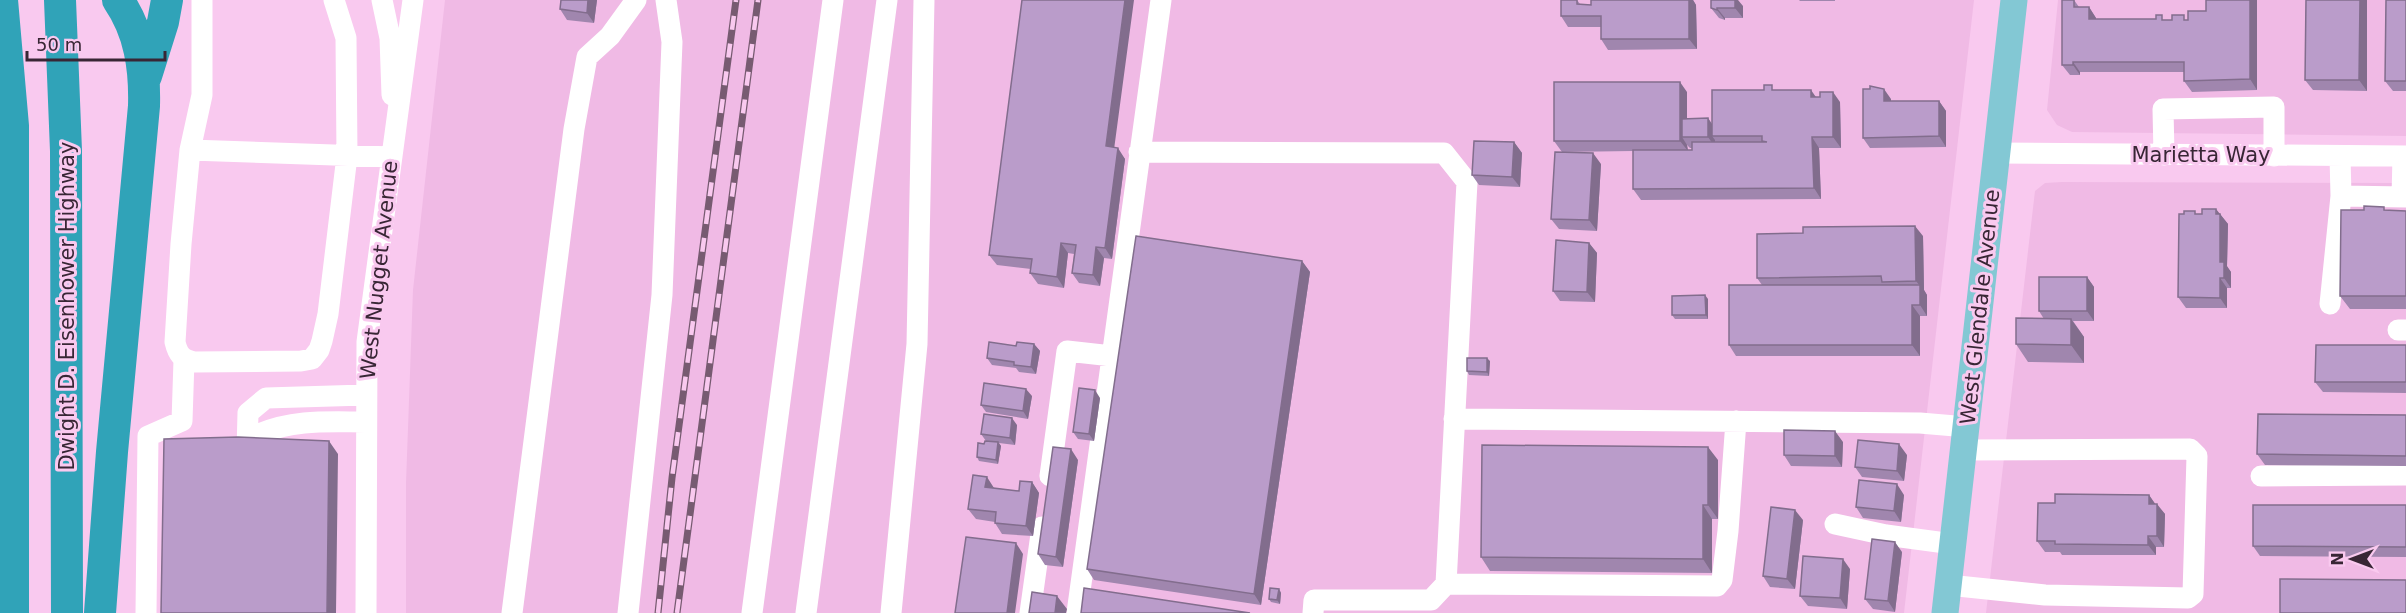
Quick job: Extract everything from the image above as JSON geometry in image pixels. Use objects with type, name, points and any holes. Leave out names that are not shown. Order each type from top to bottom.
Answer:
[{"type":"highway","points":[[100,613],[111,452],[144,82],[142,57],[136,33],[118,0]]},
{"type":"highway","points":[[144,82],[163,22],[166,0]]},
{"type":"highway","name":"Dwight D. Eisenhower Highway","points":[[61,9],[69,359],[68,613]]},
{"type":"highway","points":[[4,12],[13,126],[13,613]]},
{"type":"main road","name":"West Glendale Avenue","points":[[1945,613],[2014,0]]},
{"type":"street","points":[[202,0],[202,95],[190,150],[175,342],[177,352],[184,360],[194,362],[301,361],[312,358],[319,350],[328,314],[347,156],[346,38],[334,0]]},
{"type":"street","points":[[190,150],[347,156],[392,151],[390,38],[382,0]]},
{"type":"street","name":"West Nugget Avenue","points":[[366,613],[365,395],[372,301],[413,0]]},
{"type":"street","points":[[512,613],[572,141],[587,57],[610,36],[636,0]]},
{"type":"street","points":[[628,613],[662,295],[672,42],[666,0]]},
{"type":"street","points":[[752,613],[833,0]]},
{"type":"street","points":[[806,613],[887,0]]},
{"type":"street","points":[[891,613],[917,344],[924,0]]},
{"type":"street","points":[[1077,613],[1161,0]]},
{"type":"street","points":[[2164,155],[2163,109],[2274,107],[2274,156]]},
{"type":"street","points":[[1140,152],[1444,153],[1467,182],[1446,584],[1431,600],[1314,600],[1313,613]]},
{"type":"street","name":"Marietta Way","points":[[1997,153],[2404,156]]},
{"type":"street","points":[[2330,304],[2341,196],[2340,156]]},
{"type":"street","points":[[2341,196],[2404,197],[2404,156]]},
{"type":"street","points":[[1030,613],[1067,351],[1112,356]]},
{"type":"street","points":[[146,613],[148,436],[182,421],[184,360]]},
{"type":"street","points":[[365,395],[266,398],[248,413],[253,451],[259,434],[280,425],[301,422],[366,422]]},
{"type":"street","points":[[1454,419],[1920,423],[1965,439],[2190,449],[2197,456],[2193,594],[2188,598],[2045,595],[1948,585]]},
{"type":"street","points":[[1446,584],[1717,586],[1722,580],[1728,531],[1736,421]]},
{"type":"street","points":[[2261,476],[2406,475]]},
{"type":"street","points":[[1835,524],[1886,536],[1953,544]]},
{"type":"shaded area","points":[[445,0],[1974,0],[1904,613],[406,613],[406,483],[413,290]]},
{"type":"shaded area","points":[[2058,0],[2406,0],[2406,136],[2072,132],[2057,125],[2047,110]]},
{"type":"shaded area","points":[[2045,183],[2406,183],[2406,613],[1986,613],[2035,191]]},
{"type":"building","points":[[561,0],[588,0],[587,13],[560,9]]},
{"type":"building","points":[[1022,0],[1125,0],[1106,146],[1118,148],[1105,248],[1096,247],[1093,275],[1072,273],[1076,245],[1061,243],[1057,277],[1030,273],[1032,259],[989,255]]},
{"type":"building","points":[[1561,0],[1577,0],[1577,4],[1591,5],[1591,0],[1689,0],[1689,39],[1601,39],[1601,16],[1561,16]]},
{"type":"building","points":[[1711,0],[1735,0],[1735,8],[1717,8],[1717,10],[1711,8]]},
{"type":"building","points":[[2062,0],[2074,0],[2074,7],[2089,7],[2089,19],[2156,19],[2156,15],[2162,15],[2162,20],[2172,20],[2172,15],[2184,15],[2184,20],[2188,20],[2188,11],[2206,11],[2206,0],[2250,0],[2250,79],[2184,81],[2184,62],[2073,62],[2073,65],[2062,65]]},
{"type":"building","points":[[2306,0],[2360,0],[2359,80],[2305,80]]},
{"type":"building","points":[[2386,0],[2406,0],[2406,81],[2385,81]]},
{"type":"building","points":[[1554,82],[1680,82],[1680,141],[1554,141]]},
{"type":"building","points":[[1764,85],[1772,85],[1772,90],[1811,90],[1811,97],[1820,97],[1820,92],[1833,92],[1833,137],[1812,137],[1814,188],[1633,189],[1633,150],[1692,150],[1692,142],[1767,142],[1762,141],[1762,136],[1712,136],[1712,90],[1764,90]]},
{"type":"building","points":[[1870,86],[1884,89],[1884,101],[1939,101],[1939,136],[1863,138],[1863,89],[1870,89]]},
{"type":"building","points":[[1708,118],[1708,137],[1682,137],[1682,119]]},
{"type":"building","points":[[1474,141],[1514,142],[1512,177],[1472,175]]},
{"type":"building","points":[[1555,152],[1593,153],[1589,220],[1551,219]]},
{"type":"building","points":[[2364,206],[2406,211],[2406,296],[2340,296],[2341,210],[2364,210]]},
{"type":"building","points":[[2202,209],[2216,209],[2216,214],[2220,214],[2220,262],[2224,262],[2224,278],[2220,278],[2220,298],[2178,297],[2179,214],[2184,214],[2184,211],[2195,211],[2195,214],[2202,214]]},
{"type":"building","points":[[1915,226],[1916,281],[1882,282],[1881,276],[1757,278],[1757,234],[1803,233],[1803,227]]},
{"type":"building","points":[[1136,236],[1302,261],[1254,594],[1087,569]]},
{"type":"building","points":[[1556,240],[1589,243],[1587,292],[1553,291]]},
{"type":"building","points":[[2039,277],[2087,277],[2087,311],[2039,311]]},
{"type":"building","points":[[1729,285],[1920,285],[1920,305],[1912,305],[1912,345],[1729,345]]},
{"type":"building","points":[[1705,295],[1706,315],[1672,315],[1672,296]]},
{"type":"building","points":[[2016,318],[2071,319],[2071,345],[2016,344]]},
{"type":"building","points":[[989,342],[1016,346],[1017,342],[1034,344],[1031,367],[987,358]]},
{"type":"building","points":[[2316,345],[2406,345],[2406,382],[2315,382]]},
{"type":"building","points":[[1467,358],[1487,358],[1487,372],[1467,371]]},
{"type":"building","points":[[984,383],[1026,389],[1023,411],[981,405]]},
{"type":"building","points":[[1079,388],[1095,390],[1089,434],[1073,432]]},
{"type":"building","points":[[984,414],[1012,418],[1010,438],[981,434]]},
{"type":"building","points":[[2258,414],[2406,415],[2406,456],[2257,454]]},
{"type":"building","points":[[1784,430],[1835,431],[1835,456],[1784,455]]},
{"type":"building","points":[[238,437],[329,441],[327,613],[161,613],[164,439]]},
{"type":"building","points":[[1858,440],[1899,444],[1897,471],[1855,467]]},
{"type":"building","points":[[985,441],[998,442],[996,460],[977,457],[978,443],[984,444]]},
{"type":"building","points":[[1482,445],[1708,447],[1708,505],[1703,505],[1703,559],[1481,557]]},
{"type":"building","points":[[1053,447],[1071,449],[1056,557],[1038,554]]},
{"type":"building","points":[[973,475],[987,477],[985,487],[1019,491],[1020,481],[1032,482],[1026,526],[995,523],[996,512],[968,509]]},
{"type":"building","points":[[1859,480],[1897,484],[1894,511],[1856,507]]},
{"type":"building","points":[[2055,494],[2149,495],[2149,504],[2157,504],[2157,536],[2148,536],[2148,545],[2055,544],[2055,541],[2037,541],[2038,503],[2055,503]]},
{"type":"building","points":[[2253,505],[2406,505],[2406,547],[2253,546]]},
{"type":"building","points":[[1771,507],[1795,510],[1787,579],[1763,576]]},
{"type":"building","points":[[966,537],[1016,543],[1007,613],[955,613]]},
{"type":"building","points":[[1872,539],[1895,542],[1888,601],[1865,599]]},
{"type":"building","points":[[1803,556],[1843,559],[1840,598],[1800,596]]},
{"type":"building","points":[[2280,579],[2406,580],[2406,613],[2280,613]]},
{"type":"building","points":[[1084,588],[1250,613],[1081,613]]},
{"type":"building","points":[[1270,588],[1279,589],[1277,600],[1269,599]]},
{"type":"building","points":[[1032,592],[1057,596],[1055,613],[1029,613]]},
{"type":"railway","points":[[658,613],[672,478],[736,0]]},
{"type":"railway","points":[[677,613],[758,0]]}]
